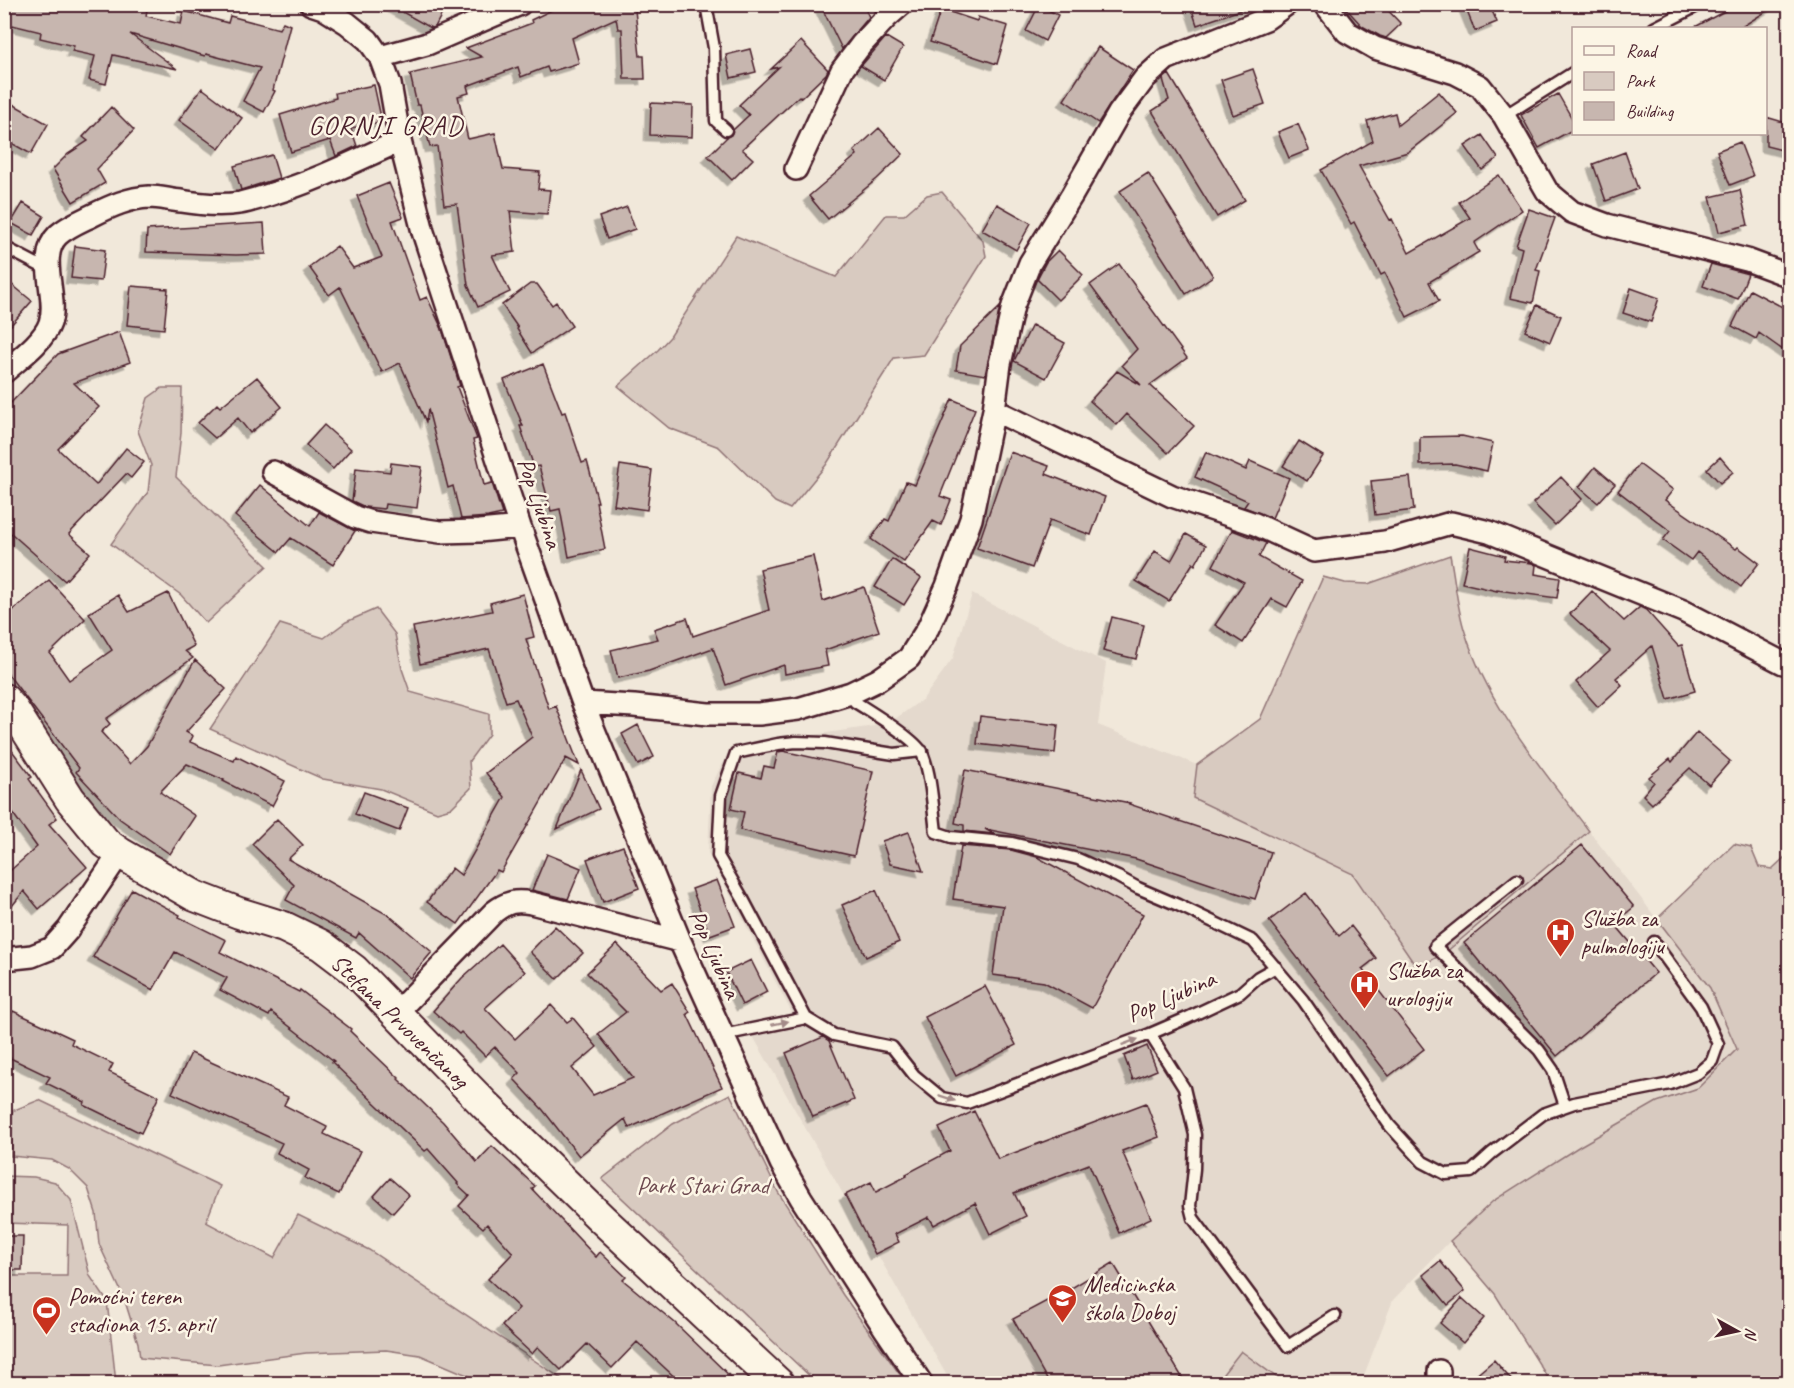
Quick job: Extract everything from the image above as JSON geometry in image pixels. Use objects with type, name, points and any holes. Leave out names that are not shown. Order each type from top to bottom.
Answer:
[{"type":"street","name":"Pop Ljubina","points":[[311,4],[323,8],[347,23],[368,40],[380,57],[390,84],[400,141],[423,232],[520,527],[583,703],[680,941],[781,1162],[801,1198],[922,1383]]},
{"type":"street","points":[[380,57],[427,44],[520,4]]},
{"type":"street","points":[[796,170],[842,70],[861,45],[902,4]]},
{"type":"street","points":[[583,703],[708,714],[759,714],[798,709],[851,693],[878,680],[909,658],[928,628],[947,586],[971,519],[994,410],[1000,364],[1012,306],[1030,263],[1119,113],[1145,78],[1166,59],[1266,19],[1287,4]]},
{"type":"street","points":[[1325,4],[1347,32],[1376,48],[1455,73],[1480,86],[1504,116],[1547,191],[1572,212],[1607,225],[1747,260],[1790,276]]},
{"type":"street","points":[[4,372],[47,331],[51,321],[52,305],[48,270],[51,244],[56,237],[74,224],[128,200],[148,197],[218,204],[240,203],[308,182],[400,141]]},
{"type":"street","points":[[994,410],[1172,496],[1255,524],[1314,551],[1385,542],[1451,523],[1480,530],[1552,557],[1683,612],[1783,663],[1790,664]]},
{"type":"street","points":[[273,472],[355,517],[371,522],[440,532],[520,527]]},
{"type":"street","name":"Stefana Prvovenčanog","points":[[4,699],[13,709],[70,799],[106,843],[195,896],[284,927],[321,945],[354,970],[485,1105],[602,1219],[779,1383]]},
{"type":"street","points":[[4,959],[32,956],[52,948],[68,930],[120,853]]},
{"type":"street","points":[[396,1013],[494,912],[504,904],[514,901],[531,903],[680,941]]},
{"type":"lane","points":[[706,4],[714,48],[716,121],[726,130]]},
{"type":"lane","points":[[1656,27],[1700,5]]},
{"type":"lane","points":[[1504,116],[1572,73]]},
{"type":"lane","points":[[4,247],[48,270]]},
{"type":"lane","points":[[851,693],[855,702],[904,735],[922,751],[936,832],[951,837],[1012,843],[1078,859],[1253,941],[1303,1000],[1390,1126],[1424,1162],[1446,1174],[1471,1172],[1543,1114],[1565,1106],[1632,1090],[1670,1084],[1698,1073],[1712,1061],[1718,1044],[1701,1007],[1654,942]]},
{"type":"lane","points":[[806,1017],[718,856],[721,796],[736,753],[796,742],[825,743],[894,754],[922,751]]},
{"type":"lane","points":[[1517,880],[1435,945],[1539,1050],[1553,1070],[1565,1106]]},
{"type":"lane","name":"Pop Ljubina","points":[[723,1035],[806,1017],[834,1035],[892,1047],[914,1075],[942,1098],[967,1103],[1150,1034],[1204,1011],[1240,993],[1258,977],[1276,966]]},
{"type":"lane","points":[[1150,1034],[1184,1088],[1195,1136],[1190,1206],[1193,1218],[1288,1346],[1335,1316]]},
{"type":"shaded area","points":[[972,594],[1106,663],[1098,725],[1197,765],[1194,798],[1353,874],[1417,967],[1445,953],[1589,831],[1710,988],[1737,1049],[1697,1088],[1657,1102],[1580,1146],[1493,1201],[1450,1241],[1393,1300],[1361,1383],[1284,1383],[1241,1351],[1216,1383],[951,1383],[746,1024],[794,1017],[708,853],[711,786],[731,747],[888,724],[923,699],[953,658]]},
{"type":"green space","points":[[942,192],[983,241],[986,256],[924,355],[894,358],[826,465],[790,509],[775,502],[719,447],[669,428],[618,386],[670,337],[736,236],[836,277],[886,215],[904,215],[927,195]]},
{"type":"green space","points":[[162,388],[182,388],[181,433],[176,477],[267,566],[206,623],[181,595],[111,544],[148,492],[151,465],[138,431],[148,398]]},
{"type":"green space","points":[[1450,555],[1462,623],[1475,660],[1488,686],[1518,736],[1589,831],[1445,953],[1417,968],[1353,874],[1193,798],[1197,765],[1260,719],[1323,577],[1345,583],[1368,584]]},
{"type":"green space","points":[[376,609],[395,634],[402,669],[410,692],[489,714],[489,734],[469,761],[471,788],[451,808],[437,812],[381,789],[323,779],[210,729],[280,624],[324,638],[346,622]]},
{"type":"green space","points":[[1734,844],[1751,848],[1759,867],[1772,869],[1786,856],[1789,847],[1789,1383],[1551,1383],[1495,1294],[1450,1241],[1493,1201],[1580,1146],[1657,1102],[1698,1088],[1737,1049],[1710,988],[1657,919]]},
{"type":"green space","name":"Park Stari Grad","points":[[730,1094],[778,1192],[843,1295],[906,1383],[817,1383],[602,1179],[673,1124]]},
{"type":"green space","points":[[39,1100],[220,1186],[206,1222],[274,1258],[298,1215],[369,1250],[568,1383],[486,1383],[420,1355],[386,1350],[306,1353],[218,1365],[140,1358],[138,1343],[124,1298],[99,1244],[96,1213],[88,1188],[69,1169],[52,1160],[11,1156],[12,1111]]},
{"type":"green space","points":[[4,1176],[34,1177],[55,1182],[71,1200],[90,1276],[107,1301],[116,1383],[5,1383],[5,1276],[67,1276],[68,1225],[5,1223]]},
{"type":"green space","points":[[1241,1351],[1284,1383],[1216,1383]]},
{"type":"green space","points":[[362,1377],[393,1383],[296,1383]]},
{"type":"building","points":[[4,4],[97,4],[114,8],[115,4],[125,4],[147,10],[146,16],[181,24],[184,11],[228,23],[230,16],[279,29],[283,22],[290,25],[273,90],[275,91],[264,112],[243,101],[260,68],[206,54],[205,56],[130,34],[177,69],[113,55],[106,84],[89,80],[95,56],[72,51],[74,46],[40,38],[41,32],[4,23]]},
{"type":"building","points":[[388,4],[447,4],[435,27],[431,28]]},
{"type":"building","points":[[564,4],[646,4],[635,10],[640,56],[644,56],[645,79],[624,79],[622,29],[618,29],[616,18],[572,38],[579,63],[549,72],[547,67],[521,77],[518,67],[467,86],[469,93],[458,96],[468,139],[495,133],[503,169],[540,172],[538,189],[550,190],[547,214],[510,211],[515,252],[492,255],[510,292],[478,307],[468,285],[457,204],[444,205],[437,146],[430,147],[410,74],[482,57],[466,48],[532,23],[531,20]]},
{"type":"building","points":[[820,4],[863,4],[869,17],[842,49]]},
{"type":"building","points":[[1190,4],[1248,4],[1249,7],[1197,25]]},
{"type":"building","points":[[1342,4],[1382,4],[1401,24],[1386,38],[1380,36],[1362,26]]},
{"type":"building","points":[[1464,4],[1489,4],[1497,22],[1475,31]]},
{"type":"building","points":[[1738,4],[1778,4],[1742,27],[1695,27]]},
{"type":"building","points":[[1039,5],[1058,15],[1045,41],[1026,31]]},
{"type":"building","points":[[941,9],[977,21],[978,17],[1008,26],[997,64],[930,42]]},
{"type":"building","points":[[886,37],[903,47],[884,80],[861,66]]},
{"type":"building","points":[[801,41],[828,70],[801,98],[799,96],[742,149],[753,159],[732,180],[708,156],[749,115],[739,105],[779,67],[771,69]]},
{"type":"building","points":[[1098,47],[1133,70],[1098,123],[1064,100]]},
{"type":"building","points":[[750,49],[756,72],[731,78],[726,55]]},
{"type":"building","points":[[1253,69],[1265,104],[1233,115],[1221,80]]},
{"type":"building","points":[[1169,74],[1245,200],[1217,217],[1152,111],[1169,100],[1163,79]]},
{"type":"building","points":[[374,85],[382,122],[351,128],[357,146],[336,156],[330,140],[291,152],[280,115],[336,98],[335,93]]},
{"type":"building","points":[[202,88],[242,118],[219,149],[179,120]]},
{"type":"building","points":[[1439,92],[1457,113],[1408,152],[1359,166],[1390,220],[1392,219],[1409,253],[1470,218],[1459,202],[1499,175],[1522,210],[1474,243],[1479,252],[1429,282],[1439,301],[1407,317],[1385,273],[1381,275],[1354,222],[1351,224],[1321,170],[1373,141],[1367,121],[1395,113],[1398,125]]},
{"type":"building","points":[[1558,94],[1572,118],[1572,130],[1539,148],[1521,115]]},
{"type":"building","points":[[4,99],[48,124],[31,154],[4,139]]},
{"type":"building","points":[[651,103],[693,105],[692,137],[650,135]]},
{"type":"building","points":[[111,107],[134,130],[97,169],[105,183],[73,202],[53,169],[68,154],[88,141],[83,137]]},
{"type":"building","points":[[1767,117],[1790,124],[1790,152],[1766,146]]},
{"type":"building","points":[[1298,124],[1309,150],[1289,158],[1278,132]]},
{"type":"building","points":[[879,128],[903,154],[877,179],[828,219],[809,196],[857,155],[854,151]]},
{"type":"building","points":[[1482,135],[1498,158],[1482,170],[1465,146]]},
{"type":"building","points":[[1740,142],[1753,176],[1730,185],[1717,151]]},
{"type":"building","points":[[1625,152],[1638,189],[1606,201],[1593,164]]},
{"type":"building","points":[[272,155],[279,178],[241,190],[234,166]]},
{"type":"building","points":[[1148,173],[1213,276],[1186,294],[1120,191]]},
{"type":"building","points":[[389,183],[403,217],[392,221],[420,300],[427,297],[442,329],[460,386],[457,387],[477,439],[473,440],[484,485],[492,483],[502,514],[461,519],[453,486],[448,488],[428,409],[426,422],[400,363],[382,372],[340,287],[329,295],[309,267],[337,246],[353,268],[382,257],[357,196]]},
{"type":"building","points":[[1740,190],[1748,225],[1719,232],[1710,197]]},
{"type":"building","points":[[23,203],[44,216],[33,235],[11,223]]},
{"type":"building","points":[[997,204],[1031,223],[1016,250],[982,230]]},
{"type":"building","points":[[627,207],[635,229],[607,239],[599,217]]},
{"type":"building","points":[[1529,209],[1555,218],[1536,270],[1540,271],[1533,303],[1510,298],[1522,248],[1516,246]]},
{"type":"building","points":[[264,223],[266,254],[146,252],[147,230]]},
{"type":"building","points":[[75,246],[105,250],[101,281],[71,278]]},
{"type":"building","points":[[1058,250],[1083,275],[1058,300],[1037,279],[1046,262]]},
{"type":"building","points":[[1119,264],[1187,358],[1150,385],[1194,426],[1168,453],[1127,414],[1117,425],[1090,401],[1117,371],[1141,385],[1122,365],[1137,349],[1090,285]]},
{"type":"building","points":[[1711,264],[1748,274],[1738,299],[1703,286]]},
{"type":"building","points":[[4,278],[32,301],[4,333]]},
{"type":"building","points":[[530,284],[537,284],[552,305],[556,302],[572,326],[532,353],[502,305]]},
{"type":"building","points":[[131,286],[168,289],[164,329],[127,325]]},
{"type":"building","points":[[1631,288],[1659,298],[1651,322],[1623,313]]},
{"type":"building","points":[[1750,290],[1790,311],[1790,355],[1759,333],[1756,339],[1732,326]]},
{"type":"building","points":[[1537,305],[1561,316],[1550,342],[1525,331]]},
{"type":"building","points":[[1000,307],[985,375],[956,370],[960,346]]},
{"type":"building","points":[[1032,325],[1065,343],[1046,378],[1014,361]]},
{"type":"building","points":[[119,332],[130,362],[74,383],[99,407],[58,449],[96,485],[126,448],[144,462],[131,478],[126,474],[69,534],[90,553],[65,581],[4,527],[4,410],[58,354]]},
{"type":"building","points":[[543,364],[562,413],[565,412],[582,463],[587,461],[598,502],[596,502],[605,549],[569,557],[560,509],[551,511],[539,466],[534,467],[520,426],[523,426],[504,380]]},
{"type":"building","points":[[257,377],[282,407],[250,433],[238,418],[215,438],[198,423],[217,404],[220,407]]},
{"type":"building","points":[[952,399],[975,409],[940,496],[951,500],[941,525],[933,521],[904,562],[871,539],[885,519],[889,521],[906,482],[915,485]]},
{"type":"building","points":[[324,425],[351,449],[333,469],[306,445]]},
{"type":"building","points":[[1462,436],[1493,443],[1487,471],[1455,464],[1420,465],[1420,437]]},
{"type":"building","points":[[1299,441],[1323,456],[1307,481],[1283,466]]},
{"type":"building","points":[[1010,452],[1049,466],[1046,474],[1105,497],[1091,535],[1050,520],[1032,568],[977,548]]},
{"type":"building","points":[[1206,452],[1246,470],[1250,461],[1289,478],[1272,518],[1244,507],[1248,501],[1195,477]]},
{"type":"building","points":[[1720,457],[1733,472],[1720,483],[1707,469]]},
{"type":"building","points":[[391,463],[422,467],[417,508],[385,504],[384,509],[365,507],[352,501],[356,468],[390,472]]},
{"type":"building","points":[[1639,464],[1673,490],[1665,500],[1759,563],[1741,587],[1697,552],[1691,560],[1663,540],[1670,531],[1618,491]]},
{"type":"building","points":[[620,465],[652,470],[647,510],[614,505]]},
{"type":"building","points":[[1595,467],[1615,484],[1598,503],[1579,487]]},
{"type":"building","points":[[1410,477],[1414,510],[1375,515],[1371,481]]},
{"type":"building","points":[[1561,477],[1582,499],[1555,525],[1533,503]]},
{"type":"building","points":[[260,485],[310,526],[319,512],[355,531],[333,565],[291,538],[279,552],[235,516]]},
{"type":"building","points":[[1232,530],[1266,543],[1259,557],[1302,581],[1287,607],[1272,599],[1243,643],[1215,625],[1244,582],[1213,566]]},
{"type":"building","points":[[1186,534],[1206,545],[1195,565],[1193,563],[1169,601],[1136,581],[1155,551],[1171,561]]},
{"type":"building","points":[[1470,547],[1505,556],[1504,560],[1532,563],[1536,565],[1535,574],[1560,578],[1557,598],[1497,591],[1462,583]]},
{"type":"building","points":[[813,556],[823,601],[864,587],[879,631],[825,650],[828,666],[785,674],[784,665],[726,685],[713,648],[649,671],[618,678],[611,650],[658,639],[654,629],[687,618],[693,636],[769,610],[760,569]]},
{"type":"building","points":[[892,559],[921,578],[904,605],[875,587]]},
{"type":"building","points":[[49,580],[85,619],[50,653],[69,680],[112,650],[89,613],[118,595],[129,612],[168,593],[194,646],[185,651],[193,658],[106,719],[110,724],[101,732],[130,764],[147,746],[195,660],[226,689],[186,732],[193,736],[190,742],[234,761],[236,756],[285,781],[272,806],[224,780],[187,764],[160,792],[195,816],[170,854],[120,819],[76,772],[79,768],[4,669],[4,618]]},
{"type":"building","points":[[1592,591],[1624,621],[1640,607],[1646,610],[1678,646],[1682,645],[1695,691],[1668,699],[1652,646],[1616,678],[1622,685],[1598,707],[1576,682],[1610,651],[1570,614]]},
{"type":"building","points":[[523,594],[534,637],[526,639],[549,709],[556,706],[579,765],[566,758],[501,872],[497,870],[458,924],[427,902],[452,868],[461,875],[505,797],[486,773],[532,737],[516,699],[506,702],[489,649],[420,664],[413,627],[492,611],[490,603]]},
{"type":"building","points":[[1112,617],[1144,625],[1136,659],[1103,651]]},
{"type":"building","points":[[980,716],[1058,725],[1055,753],[977,744]]},
{"type":"building","points":[[638,725],[654,757],[638,765],[622,734]]},
{"type":"building","points":[[1697,732],[1730,761],[1709,785],[1690,768],[1652,804],[1643,795],[1654,782],[1649,777],[1670,759],[1672,762]]},
{"type":"building","points":[[4,740],[32,777],[29,779],[57,818],[49,824],[87,867],[39,909],[24,891],[4,916],[4,876],[37,847],[4,801]]},
{"type":"building","points":[[783,751],[873,771],[854,856],[740,830],[744,812],[731,809],[739,773],[761,778],[764,766],[774,768],[778,752]]},
{"type":"building","points":[[581,770],[599,809],[557,829]]},
{"type":"building","points":[[965,770],[1130,803],[1271,852],[1255,899],[1136,859],[985,829],[994,834],[964,831],[964,825],[955,823]]},
{"type":"building","points":[[364,792],[408,808],[399,831],[355,814]]},
{"type":"building","points":[[277,819],[303,845],[288,859],[390,916],[432,952],[410,978],[359,933],[356,938],[286,900],[294,885],[252,844]]},
{"type":"building","points":[[909,832],[923,871],[890,864],[882,841]]},
{"type":"building","name":"Služba za pulmologiju","points":[[1582,845],[1634,907],[1614,923],[1656,973],[1557,1056],[1464,943]]},
{"type":"building","points":[[623,846],[639,888],[603,902],[587,859]]},
{"type":"building","points":[[961,846],[1011,850],[1037,857],[1143,914],[1092,1008],[1044,982],[993,975],[1003,906],[953,899]]},
{"type":"building","points":[[547,854],[581,868],[568,899],[532,890]]},
{"type":"building","points":[[717,880],[735,926],[710,935],[692,889]]},
{"type":"building","points":[[132,889],[180,915],[179,917],[226,940],[220,952],[299,992],[300,990],[351,1029],[350,1031],[443,1122],[477,1162],[492,1146],[535,1186],[532,1189],[596,1257],[600,1252],[626,1277],[623,1280],[674,1322],[737,1383],[681,1383],[637,1342],[612,1368],[587,1344],[561,1370],[538,1347],[532,1354],[502,1326],[519,1308],[488,1279],[513,1253],[487,1224],[483,1228],[459,1206],[469,1195],[428,1149],[425,1151],[332,1062],[334,1061],[271,1012],[269,1016],[220,990],[227,978],[175,952],[153,990],[93,957]]},
{"type":"building","points":[[876,890],[899,942],[866,957],[842,905]]},
{"type":"building","name":"Služba za urologiju","points":[[1306,893],[1339,936],[1351,926],[1376,958],[1362,969],[1424,1049],[1389,1076],[1269,921]]},
{"type":"building","points":[[555,926],[583,953],[557,979],[530,952]]},
{"type":"building","points":[[500,944],[525,972],[485,1008],[515,1039],[551,1005],[567,1022],[573,1018],[597,1047],[572,1068],[593,1095],[633,1078],[598,1034],[626,1012],[587,973],[617,944],[661,990],[672,983],[690,1012],[687,1014],[722,1087],[629,1128],[625,1119],[579,1156],[543,1110],[514,1079],[520,1073],[495,1047],[485,1056],[461,1032],[459,1034],[433,1011],[462,978]]},
{"type":"building","points":[[751,960],[767,992],[742,1005],[726,972]]},
{"type":"building","points":[[985,986],[1016,1045],[956,1076],[925,1017]]},
{"type":"building","points":[[13,1011],[73,1039],[71,1044],[113,1064],[109,1072],[159,1096],[141,1133],[84,1105],[85,1102],[46,1083],[50,1077],[4,1055],[4,1029]]},
{"type":"building","points":[[823,1037],[829,1041],[854,1100],[813,1117],[786,1053]]},
{"type":"building","points":[[1147,1046],[1157,1070],[1133,1080],[1124,1056]]},
{"type":"building","points":[[191,1053],[288,1097],[284,1105],[327,1127],[324,1134],[360,1151],[339,1194],[305,1178],[309,1170],[277,1153],[282,1143],[172,1093]]},
{"type":"building","points":[[1146,1103],[1159,1137],[1122,1151],[1151,1218],[1119,1233],[1089,1164],[1014,1193],[1026,1216],[990,1234],[975,1203],[934,1225],[929,1217],[895,1234],[899,1242],[875,1254],[845,1195],[871,1182],[876,1192],[950,1151],[939,1128],[974,1111],[998,1159]]},
{"type":"building","points":[[390,1178],[409,1195],[393,1213],[374,1196]]},
{"type":"building","points":[[4,1236],[23,1236],[22,1270],[4,1270]]},
{"type":"building","points":[[1440,1261],[1465,1291],[1448,1305],[1423,1275]]},
{"type":"building","points":[[1113,1263],[1182,1377],[1172,1383],[1049,1383],[1013,1319],[1060,1295]]},
{"type":"building","points":[[1462,1298],[1484,1318],[1463,1343],[1440,1323]]},
{"type":"building","points":[[1494,1360],[1514,1383],[1467,1383]]},
{"type":"place","name":"Služba za pulmologiju","points":[[1560,958]]},
{"type":"place","name":"Služba za urologiju","points":[[1365,1010]]},
{"type":"place","name":"Medicinska škola Doboj","points":[[1063,1324]]},
{"type":"place","name":"Pomoćni teren stadiona 15. april","points":[[47,1336]]},
{"type":"district","name":"GORNJI GRAD","points":[[386,125]]}]
